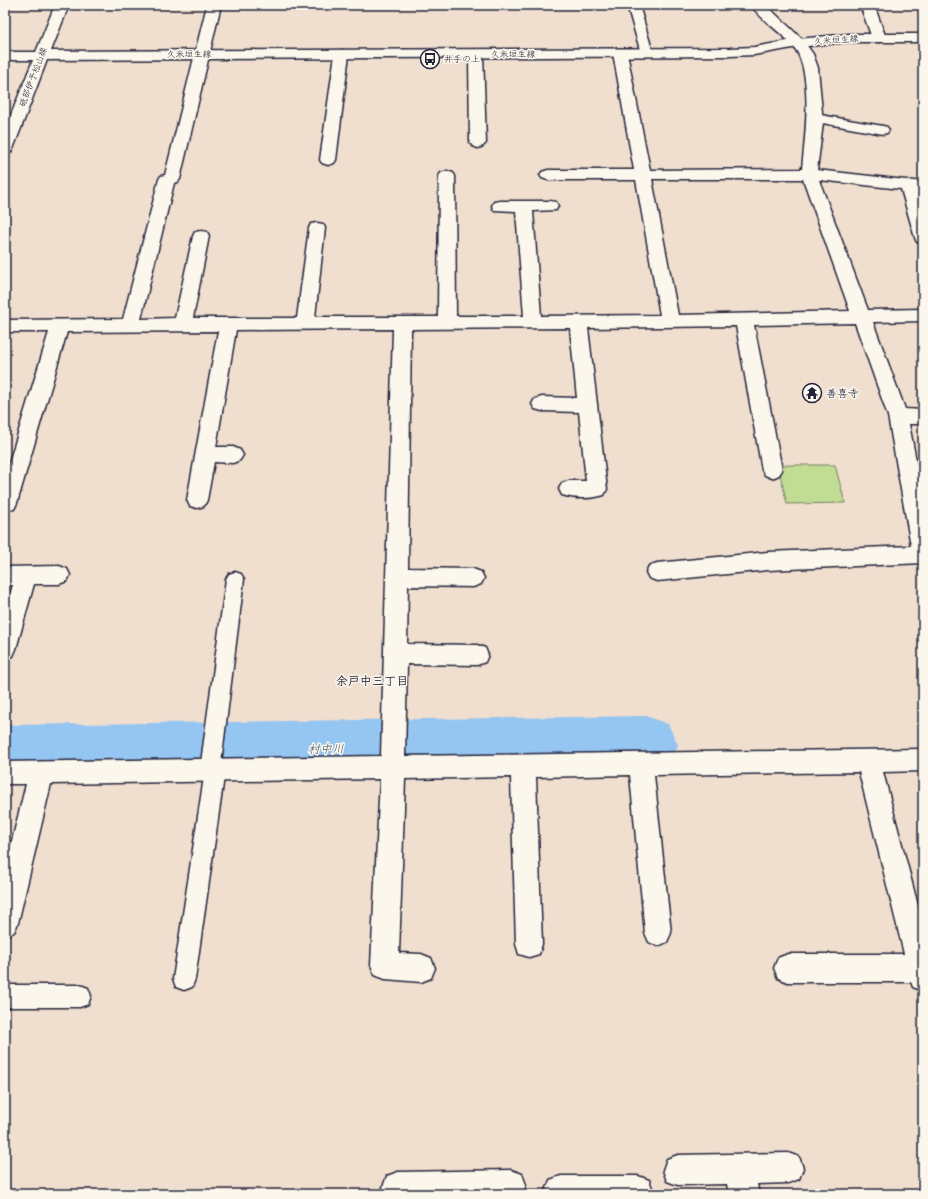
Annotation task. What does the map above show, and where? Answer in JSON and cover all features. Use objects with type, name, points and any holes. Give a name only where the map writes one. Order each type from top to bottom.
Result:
[{"type":"street","name":"砥部伊予松山線","points":[[5,149],[62,5]]},
{"type":"street","points":[[130,325],[170,179],[214,5]]},
{"type":"street","points":[[657,572],[922,547],[898,416],[809,174],[815,118],[811,68],[806,54],[798,43],[758,5]]},
{"type":"street","points":[[867,5],[879,38]]},
{"type":"street","name":"久米垣生線","points":[[5,56],[42,54],[476,54],[754,51],[798,43],[849,38],[923,38]]},
{"type":"street","points":[[620,53],[670,321]]},
{"type":"street","points":[[328,160],[342,54]]},
{"type":"street","points":[[476,54],[478,143]]},
{"type":"street","points":[[548,175],[809,174],[915,186],[923,238]]},
{"type":"street","points":[[447,176],[447,322]]},
{"type":"street","points":[[500,206],[550,206]]},
{"type":"street","points":[[524,206],[533,322]]},
{"type":"street","points":[[305,324],[317,228]]},
{"type":"street","points":[[183,325],[201,236]]},
{"type":"street","points":[[5,326],[670,321],[923,315]]},
{"type":"street","points":[[744,320],[772,470]]},
{"type":"street","points":[[570,490],[597,490],[578,321]]},
{"type":"street","points":[[402,323],[394,755],[384,965],[421,968]]},
{"type":"street","points":[[197,500],[228,324]]},
{"type":"street","points":[[7,503],[60,326]]},
{"type":"street","points":[[542,404],[587,405]]},
{"type":"street","points":[[898,416],[923,418]]},
{"type":"street","points":[[205,454],[233,455]]},
{"type":"street","points":[[5,649],[15,576],[58,576]]},
{"type":"street","points":[[398,577],[472,578]]},
{"type":"street","points":[[396,654],[477,655]]},
{"type":"street","points":[[5,773],[212,766],[394,755],[523,765],[923,760]]},
{"type":"street","points":[[788,968],[922,973],[868,761]]},
{"type":"street","points":[[641,764],[658,934]]},
{"type":"street","points":[[523,765],[529,944]]},
{"type":"street","points":[[5,923],[41,772]]},
{"type":"street","points":[[678,1170],[742,1182],[788,1168]]},
{"type":"street","points":[[398,1187],[459,1190],[511,1185]]},
{"type":"street","points":[[561,1191],[602,1193],[638,1191]]},
{"type":"lane","points":[[633,5],[647,53]]},
{"type":"lane","points":[[815,118],[883,130]]},
{"type":"lane","points":[[184,979],[235,580]]},
{"type":"lane","points":[[5,996],[80,996]]},
{"type":"green space","points":[[778,465],[835,465],[845,503],[787,504]]},
{"type":"waterway","name":"村中川","points":[[6,754],[646,745]]},
{"type":"place","name":"井手の上","points":[[430,59]]},
{"type":"place","name":"善喜寺","points":[[812,393]]},
{"type":"district","name":"余戸中三丁目","points":[[372,681]]}]
